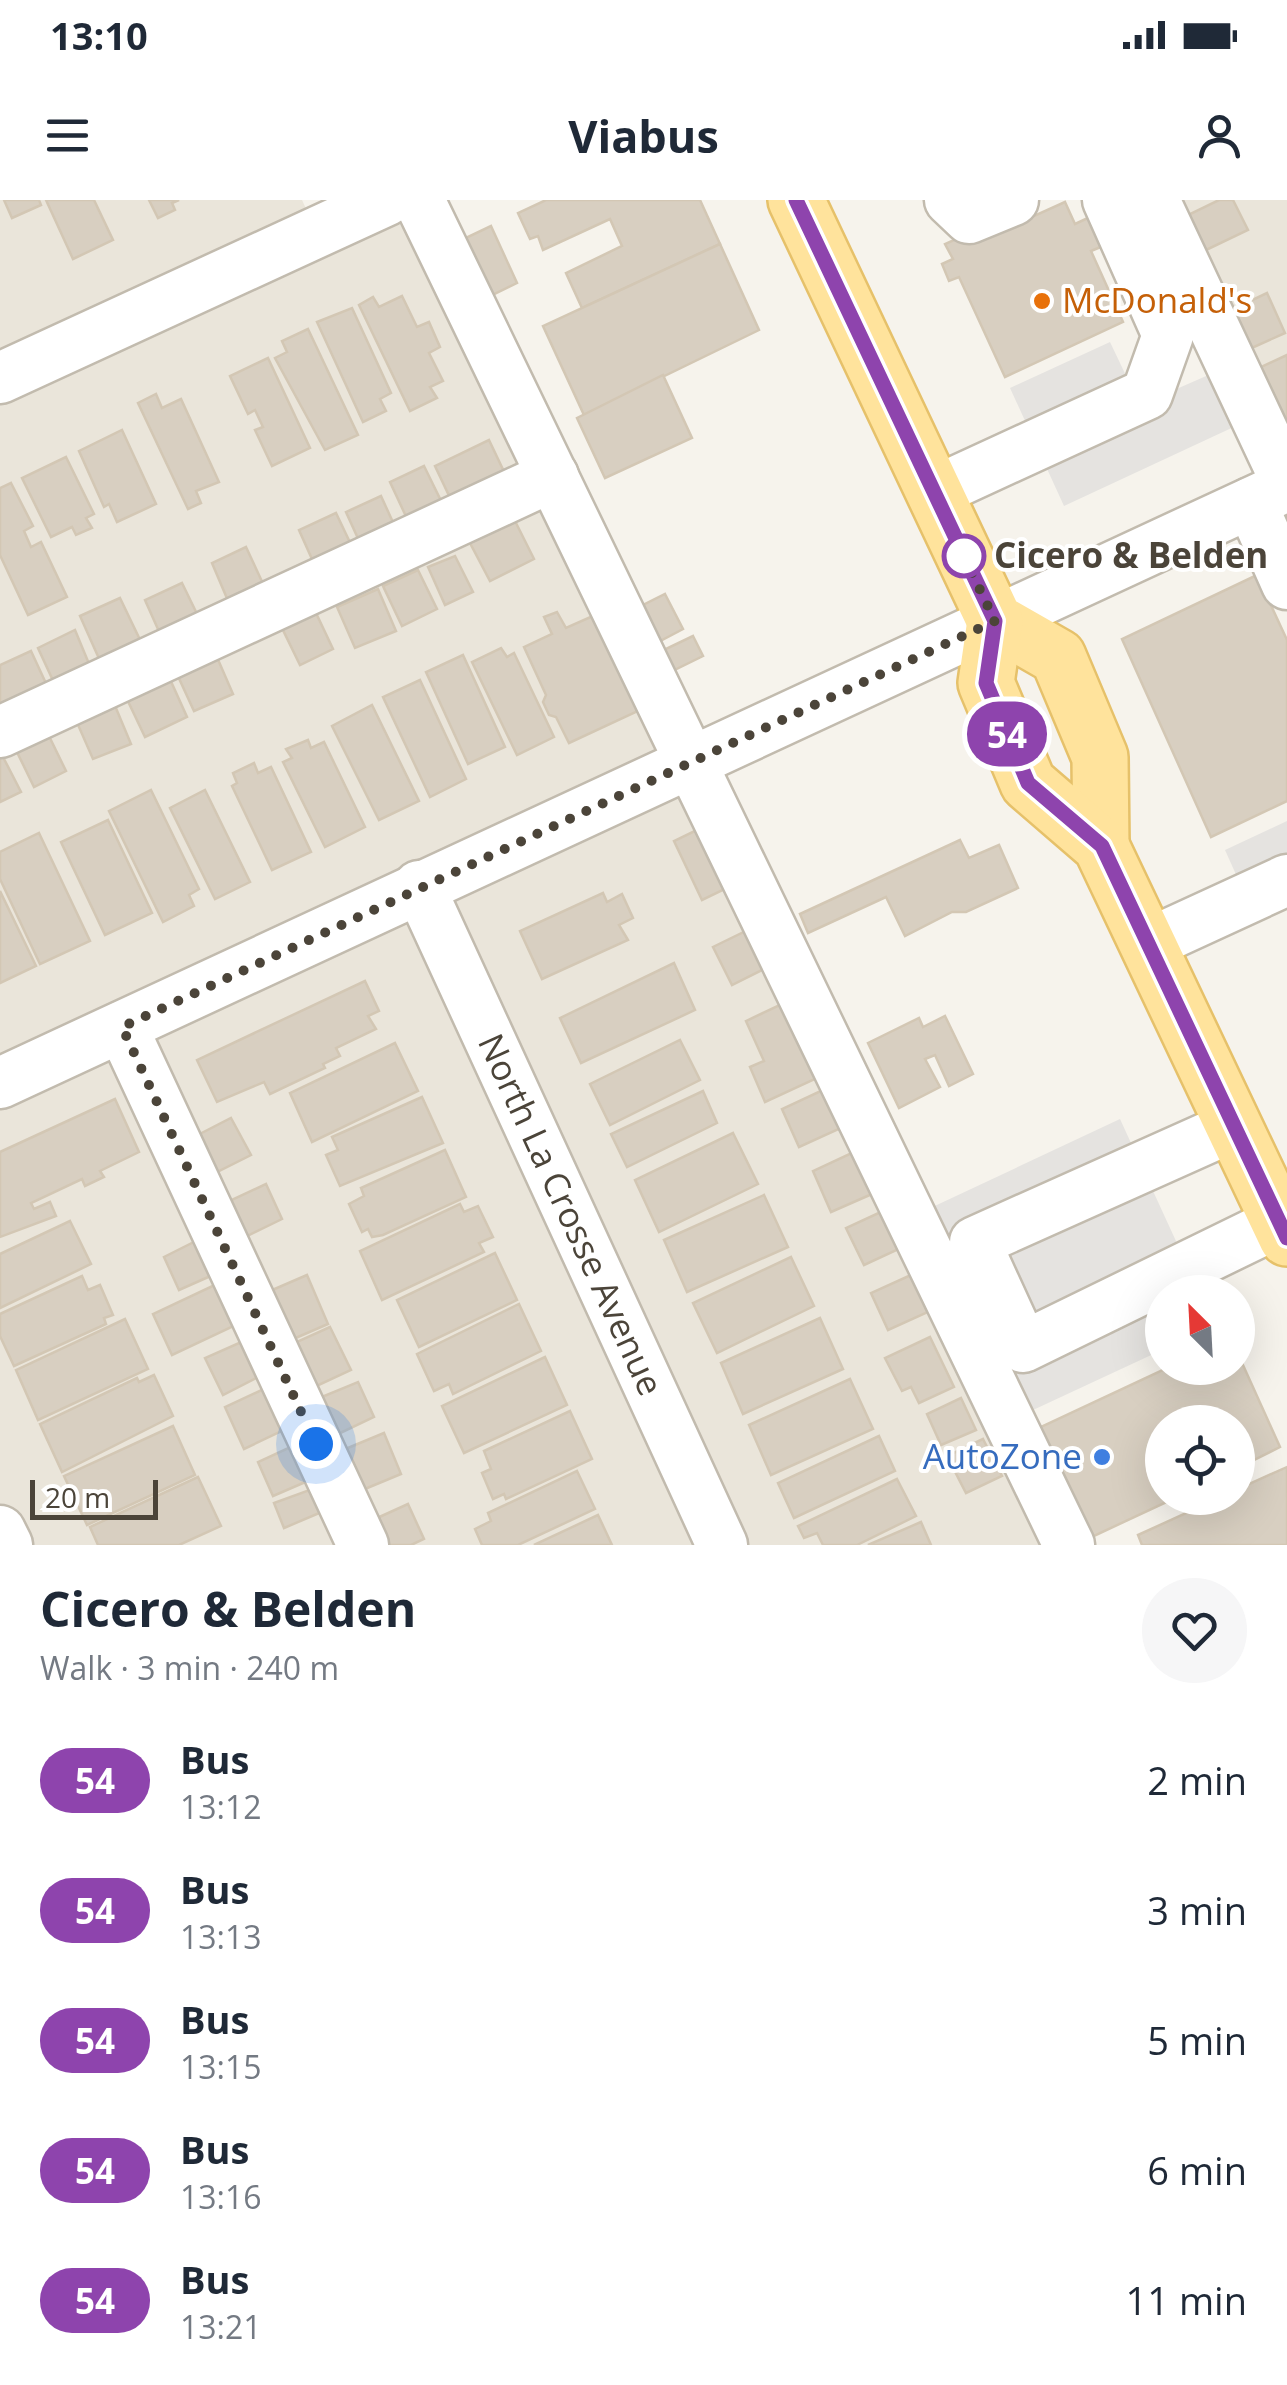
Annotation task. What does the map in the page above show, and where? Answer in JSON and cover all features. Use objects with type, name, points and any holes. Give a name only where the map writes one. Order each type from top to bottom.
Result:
[{"type":"main road","points":[[805,203],[995,621],[986,683],[1028,783],[1102,846]]},
{"type":"main road","points":[[995,621],[1058,657],[1100,757],[1102,846],[1284,1226]]},
{"type":"street","points":[[0,378],[388,200]]},
{"type":"street","points":[[419,200],[1069,1545]]},
{"type":"street","points":[[950,200],[969,218],[1013,200]]},
{"type":"street","points":[[1086,200],[1099,210],[1168,335]]},
{"type":"street","points":[[934,492],[1147,394],[1168,335],[1108,200]]},
{"type":"street","points":[[1154,200],[1275,491],[1287,584]]},
{"type":"street","points":[[0,732],[552,476]]},
{"type":"street","points":[[0,1084],[1275,491]]},
{"type":"street","points":[[1148,944],[1287,880]]},
{"type":"street","name":"North La Crosse Avenue","points":[[419,886],[722,1545]]},
{"type":"street","points":[[122,1027],[362,1545]]},
{"type":"street","points":[[1234,1126],[975,1242],[1015,1330],[1024,1347],[1284,1226]]},
{"type":"street","points":[[0,1531],[6,1545]]},
{"type":"shaded area","points":[[0,200],[302,200],[326,252],[421,210],[1039,1545],[0,1545]]},
{"type":"shaded area","points":[[1142,200],[1287,200],[1287,506]]},
{"type":"shaded area","points":[[1110,342],[1140,405],[1213,373],[1238,425],[1064,506],[1010,388]]},
{"type":"shaded area","points":[[1287,821],[1287,880],[1247,899],[1225,850]]},
{"type":"shaded area","points":[[1120,1119],[1181,1252],[1170,1275],[1145,1275],[1145,1358],[1018,1417],[924,1211]]},
{"type":"building","points":[[4,200],[39,200],[41,205],[12,218]]},
{"type":"building","points":[[46,200],[94,200],[113,240],[73,259]]},
{"type":"building","points":[[149,200],[179,200],[172,203],[175,210],[158,218]]},
{"type":"building","points":[[546,200],[700,200],[720,244],[582,308],[566,273],[622,246],[610,219],[543,250],[538,236],[530,239],[518,213]]},
{"type":"building","points":[[1219,200],[1233,200],[1248,230],[1206,250],[1188,215]]},
{"type":"building","name":"McDonald's","points":[[1065,202],[1075,224],[1090,217],[1103,246],[1091,251],[1123,322],[1005,377],[959,277],[949,281],[942,264],[953,259],[945,244],[1007,216],[1012,226]]},
{"type":"building","points":[[491,226],[517,283],[482,300],[455,243]]},
{"type":"building","points":[[720,244],[759,330],[584,415],[543,326]]},
{"type":"building","points":[[1267,293],[1285,333],[1245,351],[1227,312]]},
{"type":"building","points":[[402,296],[417,327],[429,322],[440,347],[429,353],[443,381],[430,387],[437,398],[410,411],[359,305],[373,297],[379,307]]},
{"type":"building","points":[[352,308],[391,393],[380,399],[386,411],[363,422],[317,322]]},
{"type":"building","points":[[308,329],[358,435],[325,450],[275,358],[287,352],[282,341]]},
{"type":"building","points":[[1287,355],[1287,417],[1285,418],[1261,367]]},
{"type":"building","points":[[268,358],[310,448],[272,466],[255,430],[263,427],[255,410],[248,414],[230,376]]},
{"type":"building","points":[[663,375],[692,438],[605,478],[577,418]]},
{"type":"building","points":[[156,394],[162,408],[181,399],[219,482],[196,491],[201,503],[188,509],[138,403]]},
{"type":"building","points":[[122,430],[156,504],[117,522],[109,504],[104,507],[79,451]]},
{"type":"building","points":[[489,440],[507,478],[453,504],[435,466]]},
{"type":"building","points":[[66,457],[94,514],[86,518],[92,528],[76,535],[72,527],[51,537],[22,478]]},
{"type":"building","points":[[424,466],[445,509],[410,525],[390,482]]},
{"type":"building","points":[[11,483],[33,526],[24,531],[31,547],[41,542],[67,597],[28,615],[0,555],[0,488]]},
{"type":"building","points":[[381,496],[396,529],[361,545],[346,512]]},
{"type":"building","points":[[336,513],[354,551],[316,568],[299,530]]},
{"type":"building","points":[[515,521],[534,559],[490,581],[470,543]]},
{"type":"building","points":[[246,547],[265,588],[229,603],[212,563]]},
{"type":"building","points":[[455,556],[473,592],[445,605],[428,567]]},
{"type":"building","points":[[418,570],[437,609],[402,626],[383,586]]},
{"type":"building","points":[[1257,575],[1287,640],[1287,801],[1211,837],[1122,639]]},
{"type":"building","points":[[182,583],[200,620],[161,636],[145,600]]},
{"type":"building","points":[[378,589],[396,631],[355,648],[337,607]]},
{"type":"building","points":[[665,594],[683,629],[645,649],[627,613]]},
{"type":"building","points":[[120,598],[142,644],[101,663],[80,616]]},
{"type":"building","points":[[557,612],[566,628],[593,616],[638,711],[569,743],[556,717],[549,715],[543,702],[546,695],[524,647],[552,634],[544,617]]},
{"type":"building","points":[[316,613],[333,649],[300,665],[282,628]]},
{"type":"building","points":[[75,630],[92,671],[56,687],[38,648]]},
{"type":"building","points":[[693,636],[703,656],[660,677],[649,657]]},
{"type":"building","points":[[501,648],[507,657],[514,653],[554,737],[517,755],[472,662]]},
{"type":"building","points":[[31,651],[49,690],[0,713],[0,665]]},
{"type":"building","points":[[216,655],[233,694],[194,711],[177,674]]},
{"type":"building","points":[[463,655],[505,747],[468,764],[426,672]]},
{"type":"building","points":[[169,677],[187,717],[145,737],[126,697]]},
{"type":"building","points":[[420,680],[466,779],[430,797],[383,697]]},
{"type":"building","points":[[113,701],[131,744],[93,759],[75,718]]},
{"type":"building","points":[[372,705],[419,801],[379,820],[332,726]]},
{"type":"building","points":[[48,734],[66,771],[34,787],[16,750]]},
{"type":"building","points":[[308,740],[311,748],[324,742],[365,827],[325,847],[283,762],[292,758],[286,749]]},
{"type":"building","points":[[0,756],[21,792],[0,802]]},
{"type":"building","points":[[254,763],[258,773],[271,767],[311,852],[272,870],[232,786],[237,783],[233,773]]},
{"type":"building","points":[[151,790],[199,889],[189,895],[194,906],[163,922],[109,811]]},
{"type":"building","points":[[205,790],[250,882],[215,899],[170,808]]},
{"type":"building","points":[[108,820],[152,913],[105,935],[61,842]]},
{"type":"building","points":[[701,828],[729,887],[702,900],[674,841]]},
{"type":"building","points":[[39,833],[90,941],[40,964],[0,879],[0,852]]},
{"type":"building","points":[[960,840],[969,858],[999,845],[1018,888],[966,912],[952,912],[905,936],[886,897],[808,933],[800,914]]},
{"type":"building","points":[[0,891],[36,966],[0,983]]},
{"type":"building","points":[[603,893],[607,902],[622,894],[633,918],[619,925],[628,940],[542,979],[520,931]]},
{"type":"building","points":[[748,930],[766,968],[732,985],[713,947]]},
{"type":"building","points":[[674,963],[695,1010],[581,1063],[560,1018]]},
{"type":"building","points":[[365,981],[379,1011],[368,1016],[376,1029],[336,1048],[340,1056],[323,1064],[325,1068],[270,1094],[264,1082],[217,1102],[197,1060]]},
{"type":"building","points":[[782,1004],[815,1079],[765,1102],[750,1067],[764,1061],[746,1021]]},
{"type":"building","points":[[945,1016],[973,1074],[949,1086],[935,1055],[925,1059],[940,1087],[899,1108],[868,1043],[919,1018],[923,1027]]},
{"type":"building","points":[[680,1040],[700,1080],[610,1125],[590,1084]]},
{"type":"building","points":[[395,1043],[418,1091],[312,1142],[290,1093]]},
{"type":"building","points":[[823,1090],[841,1128],[799,1147],[782,1109]]},
{"type":"building","points":[[703,1091],[717,1123],[627,1167],[611,1134]]},
{"type":"building","points":[[422,1097],[443,1143],[340,1186],[326,1155],[338,1150],[332,1137]]},
{"type":"building","points":[[115,1099],[139,1152],[100,1171],[104,1177],[85,1186],[82,1179],[31,1203],[34,1209],[50,1202],[56,1216],[0,1237],[0,1152]]},
{"type":"building","points":[[231,1118],[251,1155],[213,1174],[194,1137]]},
{"type":"building","points":[[733,1133],[758,1184],[659,1232],[635,1180]]},
{"type":"building","points":[[445,1150],[466,1197],[383,1235],[372,1237],[368,1229],[362,1232],[349,1204],[364,1196],[361,1188]]},
{"type":"building","points":[[854,1152],[872,1194],[831,1212],[813,1171]]},
{"type":"building","points":[[266,1184],[282,1219],[243,1238],[225,1203]]},
{"type":"building","points":[[764,1195],[788,1247],[687,1292],[664,1240]]},
{"type":"building","points":[[460,1204],[464,1212],[478,1206],[493,1237],[479,1243],[484,1252],[382,1300],[360,1251]]},
{"type":"building","points":[[883,1211],[901,1248],[864,1265],[846,1228]]},
{"type":"building","points":[[70,1221],[91,1264],[0,1308],[0,1254]]},
{"type":"building","points":[[200,1239],[215,1274],[179,1290],[164,1257]]},
{"type":"building","points":[[495,1253],[517,1300],[419,1347],[397,1300]]},
{"type":"building","points":[[791,1257],[814,1306],[717,1353],[693,1303]]},
{"type":"building","points":[[307,1275],[328,1324],[291,1340],[270,1291]]},
{"type":"building","points":[[911,1275],[928,1312],[888,1330],[871,1293]]},
{"type":"building","points":[[82,1276],[88,1290],[100,1285],[113,1315],[104,1318],[106,1324],[14,1366],[0,1336],[0,1314]]},
{"type":"building","points":[[219,1283],[238,1324],[172,1355],[153,1314]]},
{"type":"building","points":[[519,1304],[541,1351],[453,1394],[449,1384],[434,1391],[417,1354]]},
{"type":"building","points":[[820,1318],[843,1369],[743,1414],[721,1363]]},
{"type":"building","points":[[125,1319],[148,1369],[38,1420],[16,1370]]},
{"type":"building","points":[[330,1327],[351,1370],[310,1389],[290,1345]]},
{"type":"building","points":[[930,1337],[954,1387],[919,1403],[911,1387],[902,1391],[885,1358]]},
{"type":"building","points":[[246,1340],[262,1375],[223,1395],[205,1358]]},
{"type":"building","points":[[545,1357],[567,1405],[464,1453],[442,1406]]},
{"type":"building","points":[[154,1375],[173,1416],[62,1472],[40,1424],[137,1378],[139,1382]]},
{"type":"building","name":"AutoZone","points":[[1145,1378],[1145,1385],[1252,1385],[1280,1447],[1255,1460],[1255,1405],[1145,1405],[1145,1512],[1081,1542],[1030,1432]]},
{"type":"building","points":[[850,1379],[873,1429],[771,1475],[749,1425]]},
{"type":"building","points":[[358,1382],[374,1417],[334,1436],[317,1399]]},
{"type":"building","points":[[266,1388],[286,1429],[244,1449],[225,1407]]},
{"type":"building","points":[[961,1398],[976,1430],[941,1445],[927,1414]]},
{"type":"building","points":[[570,1411],[592,1459],[506,1499],[504,1494],[493,1499],[482,1473],[491,1469],[484,1451]]},
{"type":"building","points":[[173,1426],[195,1475],[87,1525],[64,1476]]},
{"type":"building","points":[[384,1433],[401,1474],[360,1491],[343,1450]]},
{"type":"building","points":[[879,1436],[895,1471],[794,1518],[778,1483]]},
{"type":"building","points":[[983,1439],[1002,1476],[966,1493],[947,1456]]},
{"type":"building","points":[[295,1445],[310,1480],[273,1496],[258,1462]]},
{"type":"building","points":[[1287,1467],[1287,1545],[1142,1545],[1138,1535],[1182,1515],[1255,1515],[1255,1481]]},
{"type":"building","points":[[577,1471],[595,1509],[518,1545],[482,1545],[475,1529],[491,1521],[488,1513]]},
{"type":"building","points":[[198,1477],[221,1526],[179,1545],[98,1545],[90,1527]]},
{"type":"building","points":[[897,1479],[916,1516],[857,1545],[823,1545],[817,1533],[804,1538],[798,1526]]},
{"type":"building","points":[[315,1488],[324,1511],[284,1528],[274,1503]]},
{"type":"building","points":[[408,1504],[424,1539],[411,1545],[386,1545],[375,1519]]},
{"type":"building","points":[[598,1515],[612,1545],[534,1545]]},
{"type":"building","points":[[921,1522],[931,1545],[868,1545]]},
{"type":"bus line","name":"54","points":[[796,200],[995,621],[986,683],[1028,783],[1102,846],[1287,1238]]},
{"type":"place","name":"McDonald's","points":[[1042,301]]},
{"type":"place","name":"Cicero & Belden","points":[[964,556]]},
{"type":"place","name":"AutoZone","points":[[1102,1457]]},
{"type":"route","points":[[316,1444],[122,1027],[995,621],[959,546],[964,556]]}]
